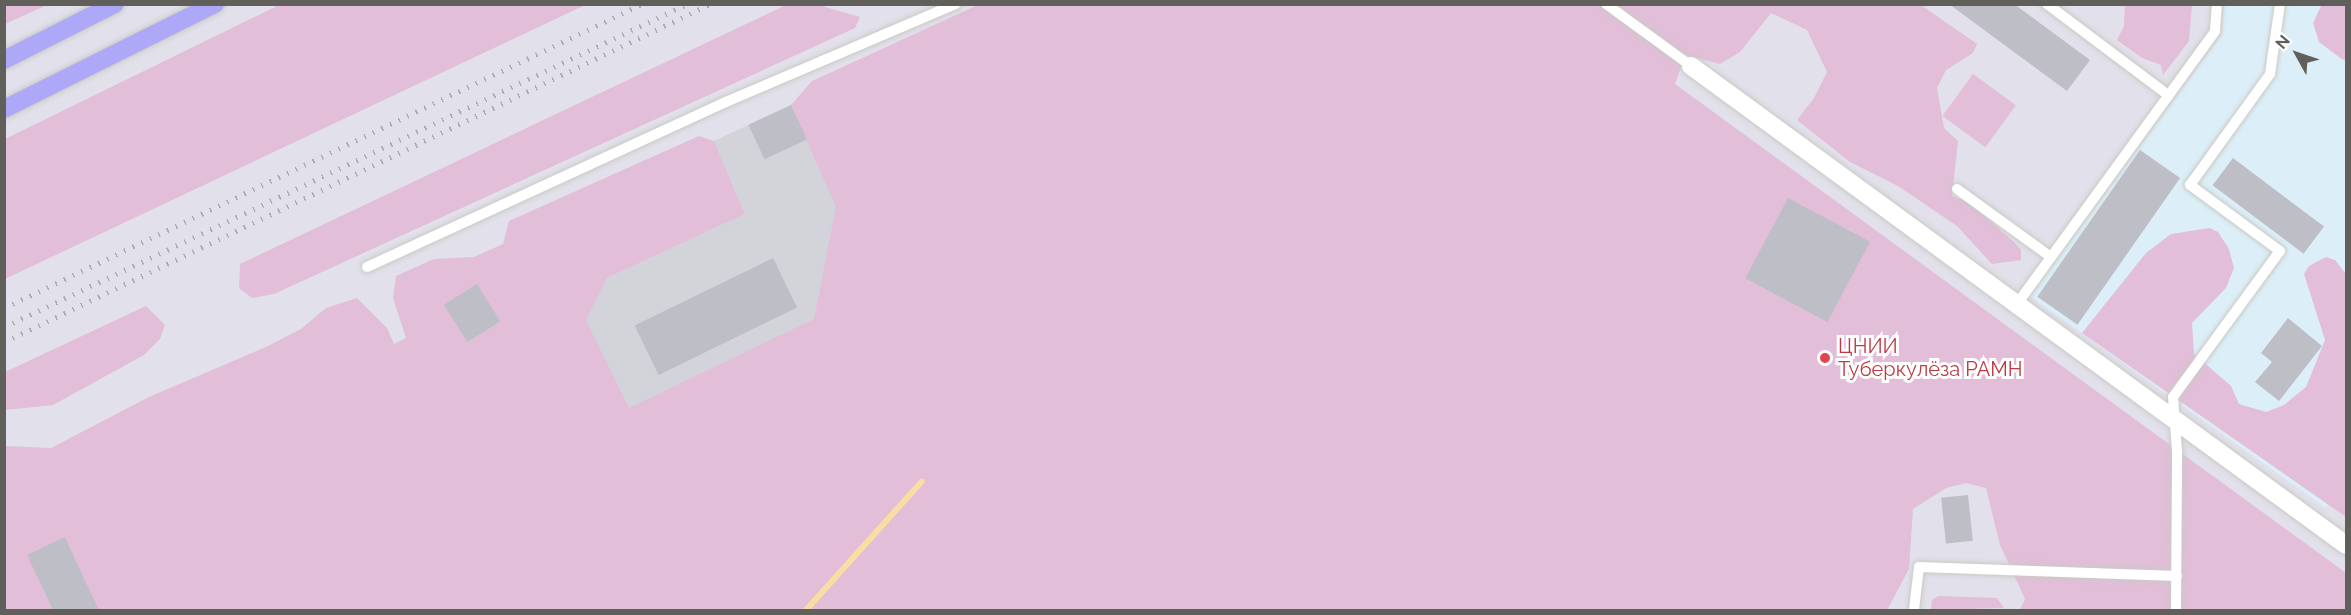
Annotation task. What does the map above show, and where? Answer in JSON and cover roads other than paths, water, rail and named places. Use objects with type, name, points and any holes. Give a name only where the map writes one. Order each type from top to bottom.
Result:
[{"type":"main road","points":[[4,60],[115,4]]},
{"type":"main road","points":[[4,109],[215,4]]},
{"type":"street","points":[[1691,66],[2346,545]]},
{"type":"lane","points":[[367,267],[726,102],[956,4]]},
{"type":"lane","points":[[1606,4],[1691,66]]},
{"type":"lane","points":[[2047,4],[2168,95]]},
{"type":"lane","points":[[2017,304],[2215,31],[2217,4]]},
{"type":"lane","points":[[2176,610],[2178,451],[2173,397],[2280,250],[2190,185],[2270,74],[2280,4]]},
{"type":"lane","points":[[1957,189],[2051,257]]},
{"type":"lane","points":[[1914,610],[1919,567],[2177,576]]},
{"type":"waterway","points":[[806,610],[922,481]]},
{"type":"railway","points":[[4,308],[642,4]]},
{"type":"railway","points":[[4,327],[687,4]]},
{"type":"railway","points":[[4,342],[710,4]]},
{"type":"place","name":"ЦНИИ Туберкулёза РАМН","points":[[1825,358]]}]
